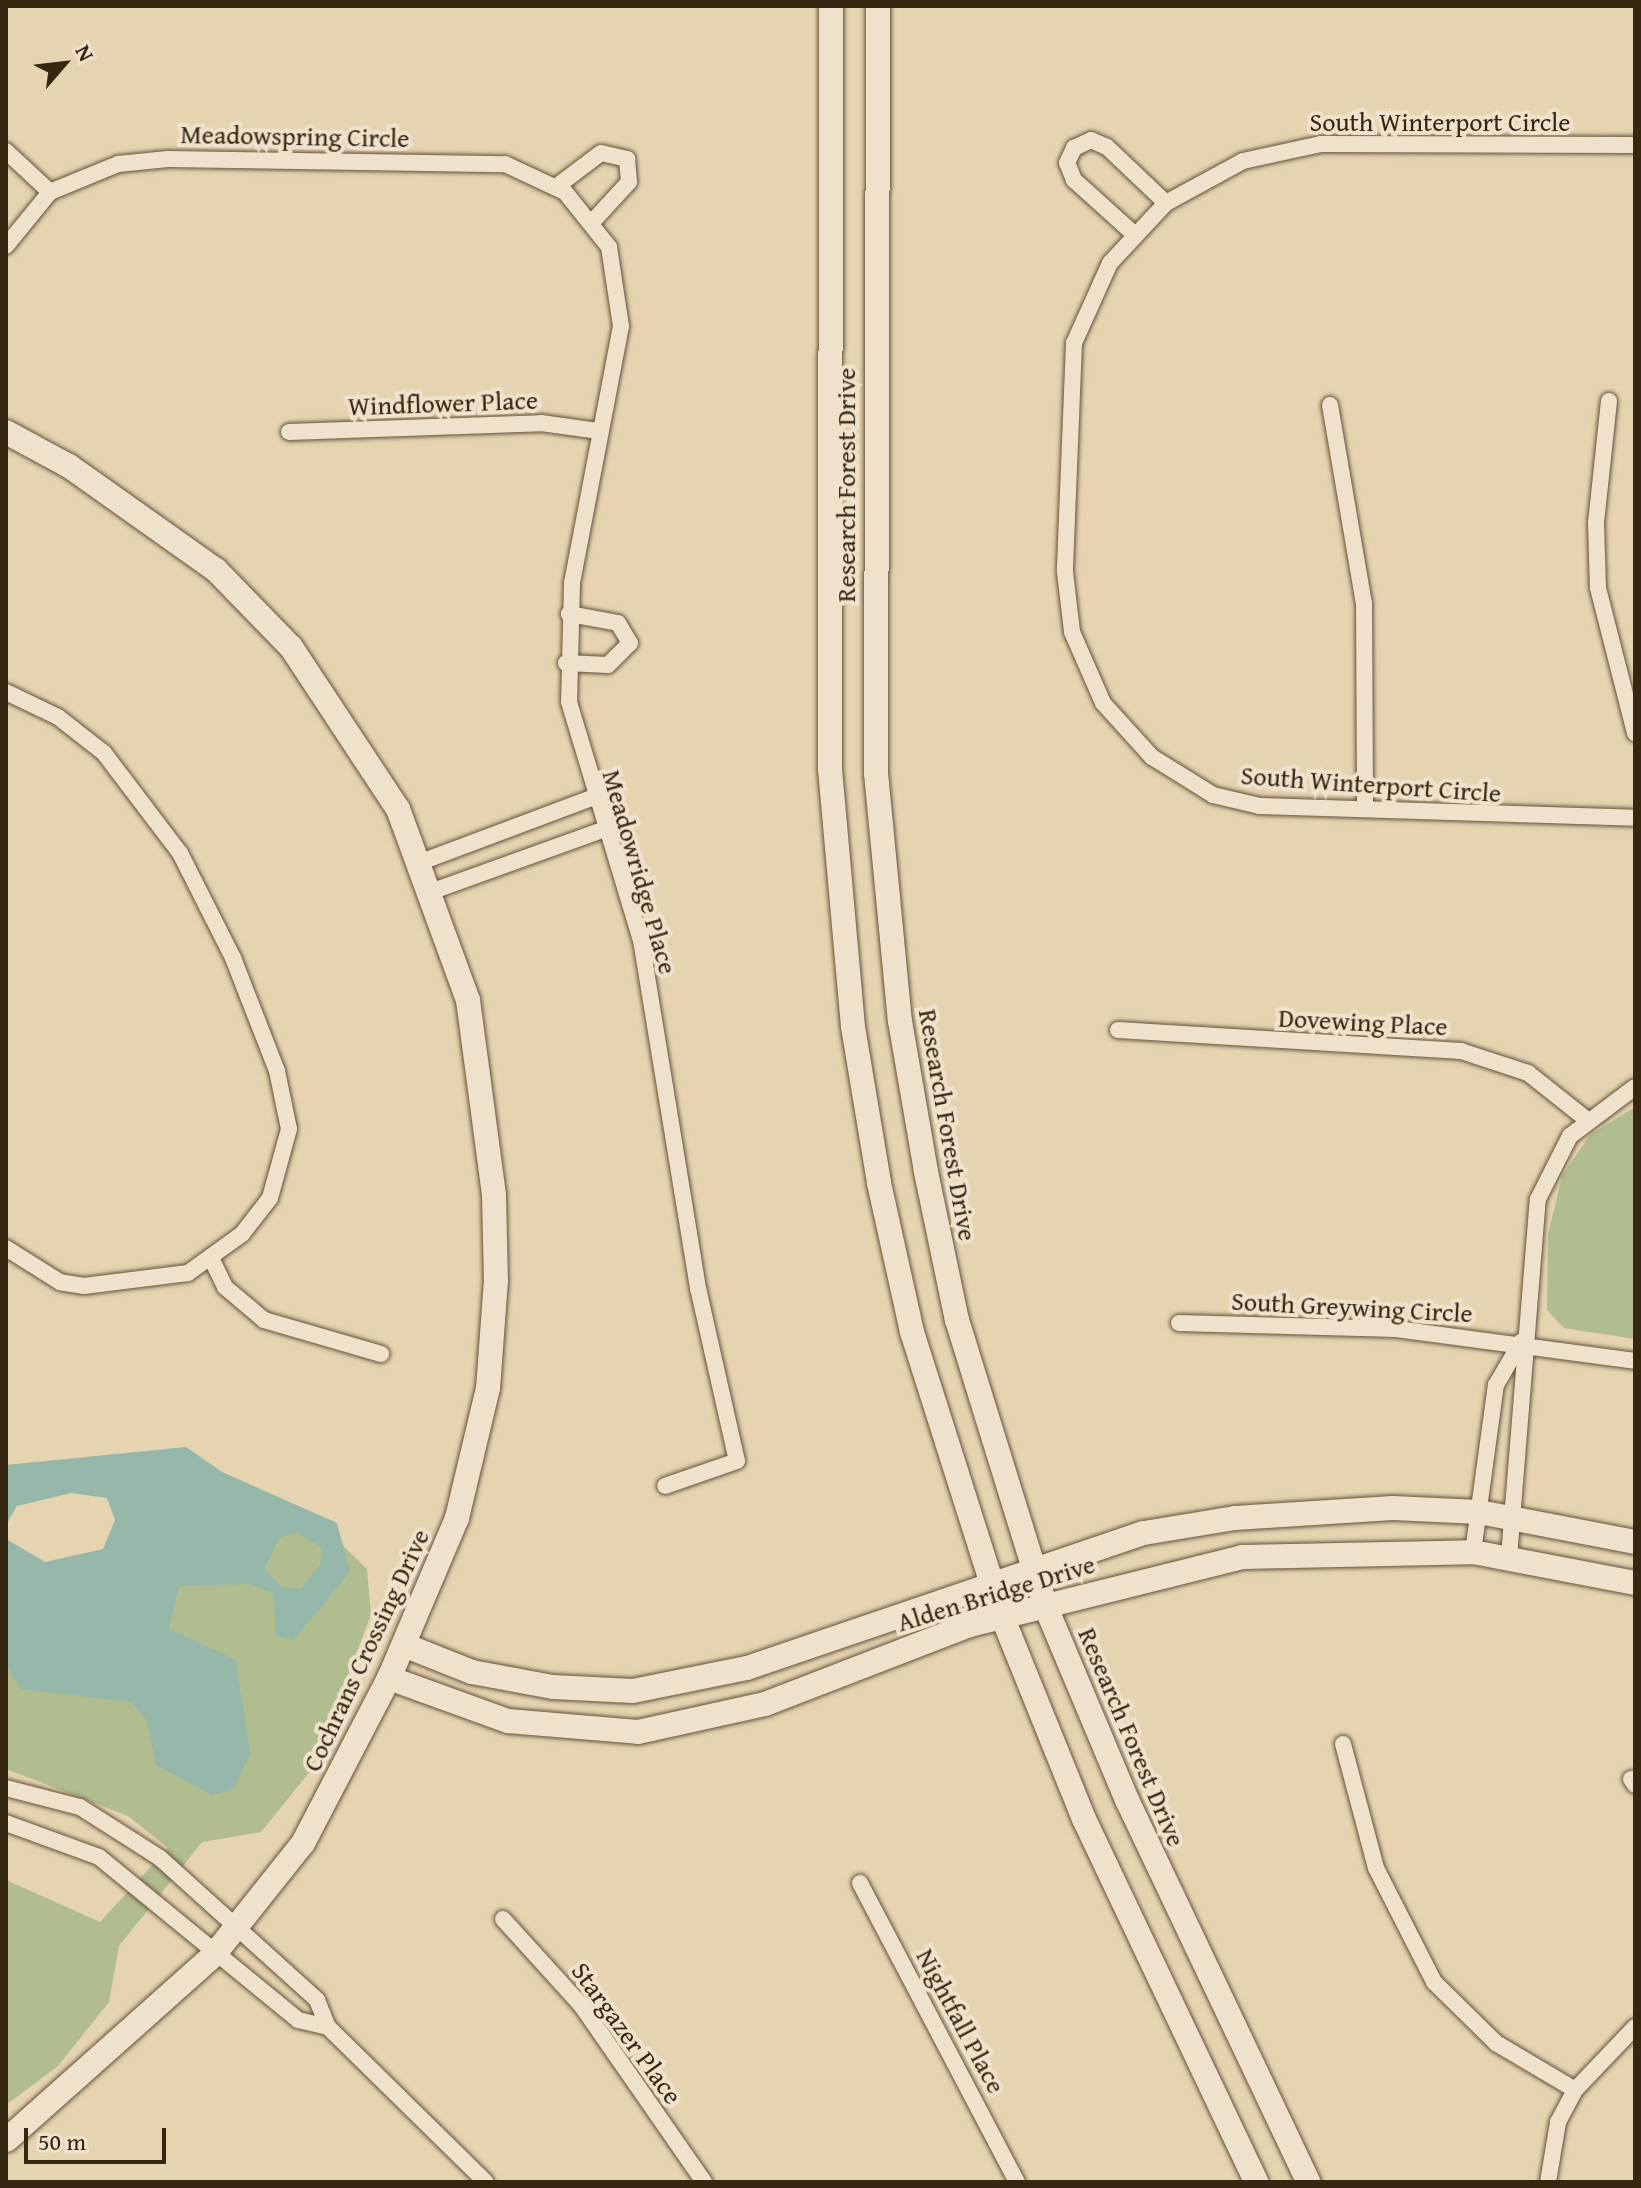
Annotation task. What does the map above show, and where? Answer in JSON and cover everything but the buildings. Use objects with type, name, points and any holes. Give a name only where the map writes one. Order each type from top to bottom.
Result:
[{"type":"street","name":"Research Forest Drive","points":[[831,6],[829,703],[838,890],[882,1198],[912,1332],[1002,1616],[1084,1819],[1256,2182]]},
{"type":"street","name":"Research Forest Drive","points":[[878,6],[873,613],[886,895],[900,1021],[957,1320],[1045,1605],[1127,1800],[1308,2182]]},
{"type":"street","points":[[1134,234],[1074,180],[1067,163],[1074,148],[1091,140],[1107,147],[1166,203]]},
{"type":"street","name":"South Winterport Circle","points":[[1635,145],[1321,144],[1243,161],[1166,203],[1134,234],[1095,289],[1070,367],[1065,572],[1079,657],[1116,723],[1192,785],[1260,806],[1635,818]]},
{"type":"street","points":[[6,151],[50,192]]},
{"type":"street","points":[[556,187],[601,153],[627,159],[629,182],[594,223]]},
{"type":"street","name":"Meadowspring Circle","points":[[6,246],[12,220],[50,192],[118,164],[168,159],[481,162],[556,187],[594,223]]},
{"type":"street","name":"Meadowridge Place","points":[[594,223],[622,302],[569,614],[566,663],[594,797],[641,940],[698,1288],[737,1461],[665,1486]]},
{"type":"street","points":[[1609,401],[1596,522],[1598,588],[1635,733]]},
{"type":"street","points":[[1330,405],[1364,603],[1365,809]]},
{"type":"street","name":"Windflower Place","points":[[289,432],[541,423],[599,431]]},
{"type":"street","name":"Cochrans Crossing Drive","points":[[6,432],[144,516],[246,599],[341,717],[421,862],[468,1000],[486,1112],[494,1338],[457,1518],[389,1678],[303,1843],[237,1930],[214,1955],[6,2140]]},
{"type":"street","points":[[566,663],[608,665],[630,643],[618,623],[569,614]]},
{"type":"street","points":[[6,692],[81,734],[141,794],[217,922],[277,1071],[289,1129],[280,1172],[256,1217],[212,1260],[188,1273],[84,1286],[60,1282],[6,1248]]},
{"type":"street","points":[[421,862],[594,797]]},
{"type":"street","points":[[433,891],[605,829]]},
{"type":"street","name":"Dovewing Place","points":[[1118,1030],[1461,1051],[1528,1073],[1586,1119]]},
{"type":"street","points":[[1509,1557],[1528,1389],[1521,1342],[1538,1199],[1557,1155],[1586,1119],[1635,1087]]},
{"type":"street","points":[[212,1260],[225,1287],[264,1320],[381,1354]]},
{"type":"street","name":"South Greywing Circle","points":[[1179,1323],[1396,1329],[1521,1342],[1635,1361]]},
{"type":"street","points":[[1473,1552],[1496,1385],[1521,1342]]},
{"type":"street","name":"Alden Bridge Drive","points":[[404,1645],[472,1672],[553,1687],[658,1688],[747,1668],[991,1581],[1144,1533],[1235,1518],[1393,1508],[1479,1512],[1635,1542]]},
{"type":"street","name":"Alden Bridge Drive","points":[[389,1678],[508,1721],[638,1732],[765,1704],[1002,1616],[1242,1557],[1473,1552],[1635,1583]]},
{"type":"street","points":[[1343,1744],[1376,1868],[1434,1982],[1496,2043],[1575,2090]]},
{"type":"street","points":[[6,1788],[80,1807],[122,1832],[317,2000],[328,2027],[486,2182]]},
{"type":"street","points":[[6,1823],[99,1857],[214,1955],[298,2020],[328,2027]]},
{"type":"street","name":"Nightfall Place","points":[[860,1883],[1017,2182]]},
{"type":"street","name":"Stargazer Place","points":[[503,1919],[581,2005],[704,2182]]},
{"type":"street","points":[[1548,2182],[1558,2122],[1575,2090],[1635,2027]]},
{"type":"green space","points":[[1635,1107],[1635,1339],[1564,1328],[1547,1310],[1548,1235],[1562,1176],[1590,1135]]},
{"type":"green space","points":[[290,1521],[331,1534],[367,1569],[371,1615],[311,1770],[261,1832],[202,1842],[119,1946],[109,2002],[58,2066],[6,2105],[6,1880],[100,1922],[168,1848],[128,1816],[6,1769],[6,1576]]},
{"type":"shaded area","points":[[186,1447],[222,1472],[337,1523],[350,1572],[294,1640],[276,1636],[273,1593],[249,1584],[179,1586],[169,1629],[236,1660],[250,1754],[234,1789],[212,1795],[156,1765],[147,1721],[131,1702],[21,1689],[6,1665],[6,1539],[45,1562],[103,1549],[115,1520],[107,1498],[71,1493],[17,1506],[6,1525],[6,1465]],"holes":[[[296,1532],[322,1548],[320,1565],[301,1589],[282,1587],[264,1570],[279,1538]]]}]
